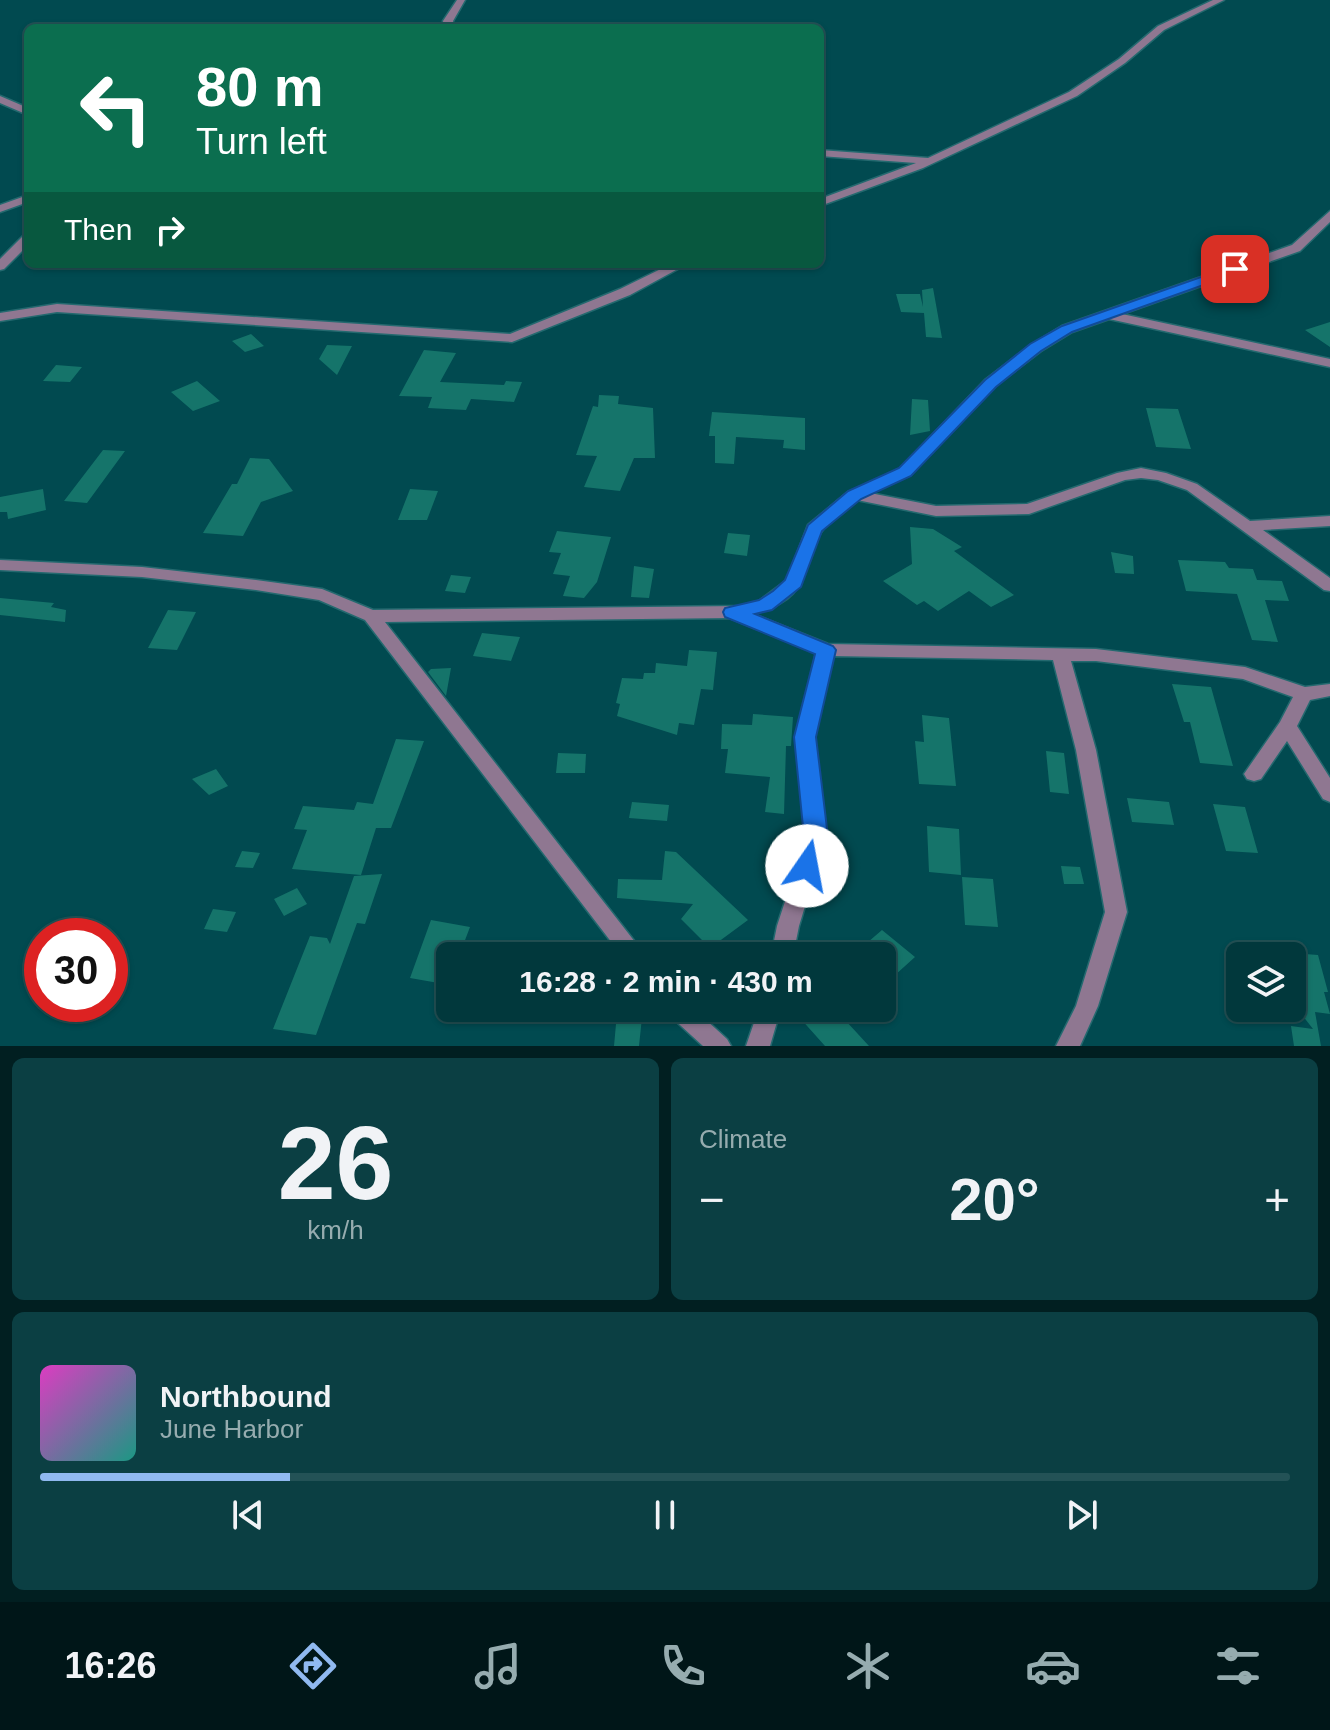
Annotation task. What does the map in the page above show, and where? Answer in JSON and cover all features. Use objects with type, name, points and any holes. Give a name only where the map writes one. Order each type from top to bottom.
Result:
[{"type":"street","points":[[448,24],[461,0]]},
{"type":"street","points":[[824,201],[928,161],[1073,94],[1122,61],[1161,28],[1220,0]]},
{"type":"street","points":[[0,99],[24,110]]},
{"type":"street","points":[[824,153],[928,161]]},
{"type":"street","points":[[0,209],[24,200]]},
{"type":"street","points":[[0,565],[142,572],[256,585],[322,595],[371,616],[732,612],[765,605],[794,583],[814,529],[854,495],[905,472],[990,383],[1036,348],[1067,329],[1296,248],[1305,242],[1314,227],[1330,215]]},
{"type":"street","points":[[0,266],[24,242]]},
{"type":"street","points":[[0,317],[57,308],[516,338],[673,268]]},
{"type":"street","points":[[1108,314],[1330,363]]},
{"type":"street","points":[[854,495],[936,511],[1029,509],[1122,476],[1141,473],[1192,487],[1330,586]]},
{"type":"street","points":[[1247,526],[1330,521]]},
{"type":"street","points":[[732,612],[826,650],[1096,655],[1245,673],[1304,694],[1330,690]]},
{"type":"street","points":[[371,616],[624,942]]},
{"type":"street","points":[[785,942],[816,837],[805,737],[826,650]]},
{"type":"street","points":[[1061,655],[1086,750],[1116,912],[1087,1006],[1068,1046]]},
{"type":"street","points":[[1254,774],[1287,726],[1304,694]]},
{"type":"street","points":[[1287,726],[1330,794]]},
{"type":"street","points":[[692,1022],[719,1046]]},
{"type":"street","points":[[758,1046],[766,1022]]},
{"type":"building","points":[[933,288],[942,338],[926,337],[924,313],[901,312],[896,294],[920,294],[923,307],[922,290]]},
{"type":"building","points":[[1330,322],[1330,347],[1305,330]]},
{"type":"building","points":[[251,334],[264,346],[245,352],[232,341]]},
{"type":"building","points":[[327,345],[352,346],[337,375],[319,359]]},
{"type":"building","points":[[424,350],[456,353],[440,382],[504,385],[506,381],[522,382],[514,402],[471,399],[466,410],[428,408],[432,397],[399,396]]},
{"type":"building","points":[[56,365],[82,367],[70,382],[43,381]]},
{"type":"building","points":[[197,381],[220,401],[193,411],[171,392]]},
{"type":"building","points":[[599,395],[619,396],[618,404],[653,408],[655,458],[634,458],[620,491],[584,487],[597,456],[576,455],[593,406],[598,407]]},
{"type":"building","points":[[912,399],[928,400],[930,431],[910,435]]},
{"type":"building","points":[[1146,408],[1178,409],[1191,449],[1156,447]]},
{"type":"building","points":[[712,412],[805,418],[805,450],[783,448],[784,440],[736,437],[734,464],[715,463],[715,436],[709,436]]},
{"type":"building","points":[[103,450],[125,451],[87,503],[64,501]]},
{"type":"building","points":[[250,458],[269,459],[293,491],[261,502],[243,536],[203,533],[232,484],[237,484]]},
{"type":"building","points":[[43,489],[46,510],[8,519],[7,512],[0,512],[0,497]]},
{"type":"building","points":[[410,489],[438,491],[427,520],[398,520]]},
{"type":"building","points":[[910,527],[933,529],[962,547],[954,551],[1014,595],[991,607],[969,591],[938,611],[924,601],[917,605],[883,581],[912,564]]},
{"type":"building","points":[[557,531],[611,537],[597,582],[584,598],[563,596],[570,576],[553,574],[561,553],[549,552]]},
{"type":"building","points":[[728,533],[750,535],[747,556],[724,553]]},
{"type":"building","points":[[1111,552],[1133,556],[1134,574],[1115,573]]},
{"type":"building","points":[[1178,560],[1225,562],[1229,568],[1253,569],[1257,580],[1282,581],[1289,601],[1265,600],[1278,642],[1252,640],[1237,594],[1186,591]]},
{"type":"building","points":[[634,566],[654,569],[649,598],[631,597]]},
{"type":"building","points":[[451,575],[471,577],[465,593],[445,591]]},
{"type":"building","points":[[0,598],[54,603],[51,607],[66,610],[65,622],[0,615]]},
{"type":"building","points":[[168,610],[196,612],[177,650],[148,648]]},
{"type":"building","points":[[482,633],[520,637],[511,661],[473,656]]},
{"type":"building","points":[[689,650],[717,652],[713,690],[701,689],[694,725],[679,723],[677,735],[617,716],[620,704],[616,703],[622,678],[643,679],[644,673],[655,673],[656,663],[687,666]]},
{"type":"building","points":[[451,668],[446,696],[428,672],[431,669]]},
{"type":"building","points":[[1172,684],[1211,687],[1233,766],[1200,763],[1190,722],[1184,722]]},
{"type":"building","points":[[753,714],[793,717],[791,746],[786,746],[784,814],[765,812],[770,777],[725,773],[728,749],[721,749],[722,724],[752,725]]},
{"type":"building","points":[[922,715],[949,718],[956,786],[919,784],[915,741],[924,742]]},
{"type":"building","points":[[396,739],[424,741],[391,828],[376,828],[361,875],[292,869],[307,830],[294,829],[303,806],[354,810],[357,802],[373,804]]},
{"type":"building","points":[[1046,751],[1064,753],[1069,794],[1050,792]]},
{"type":"building","points":[[558,753],[586,754],[585,773],[556,773]]},
{"type":"building","points":[[216,769],[228,786],[209,795],[192,779]]},
{"type":"building","points":[[1127,798],[1169,802],[1174,825],[1132,822]]},
{"type":"building","points":[[632,802],[669,805],[667,821],[629,818]]},
{"type":"building","points":[[1213,804],[1245,807],[1258,853],[1226,851]]},
{"type":"building","points":[[927,826],[959,829],[961,875],[929,872]]},
{"type":"building","points":[[242,851],[260,853],[253,868],[235,867]]},
{"type":"building","points":[[665,851],[676,852],[748,920],[718,942],[704,942],[681,919],[693,904],[617,898],[618,879],[662,880]]},
{"type":"building","points":[[1061,866],[1080,867],[1084,884],[1064,884]]},
{"type":"building","points":[[382,874],[365,924],[357,923],[316,1035],[273,1029],[310,936],[327,938],[330,944],[354,876]]},
{"type":"building","points":[[962,877],[993,879],[998,927],[965,925]]},
{"type":"building","points":[[297,888],[307,904],[284,916],[274,899]]},
{"type":"building","points":[[213,909],[236,912],[227,932],[204,929]]},
{"type":"building","points":[[431,920],[470,927],[464,942],[436,942],[436,983],[410,978]]},
{"type":"building","points":[[882,930],[915,957],[896,974],[896,942],[868,942]]},
{"type":"building","points":[[1306,954],[1318,955],[1328,992],[1324,992],[1330,1014],[1315,1012],[1321,1046],[1294,1046],[1291,1026],[1313,1029],[1306,1020]]},
{"type":"building","points":[[583,1022],[642,1022],[639,1046],[614,1046],[616,1024]]},
{"type":"building","points":[[804,1022],[847,1022],[869,1046],[825,1046]]},
{"type":"route","points":[[807,866],[816,837],[805,737],[826,650],[732,612],[765,605],[780,596],[794,583],[814,529],[854,495],[905,472],[990,383],[1036,348],[1067,329],[1235,269]]}]
